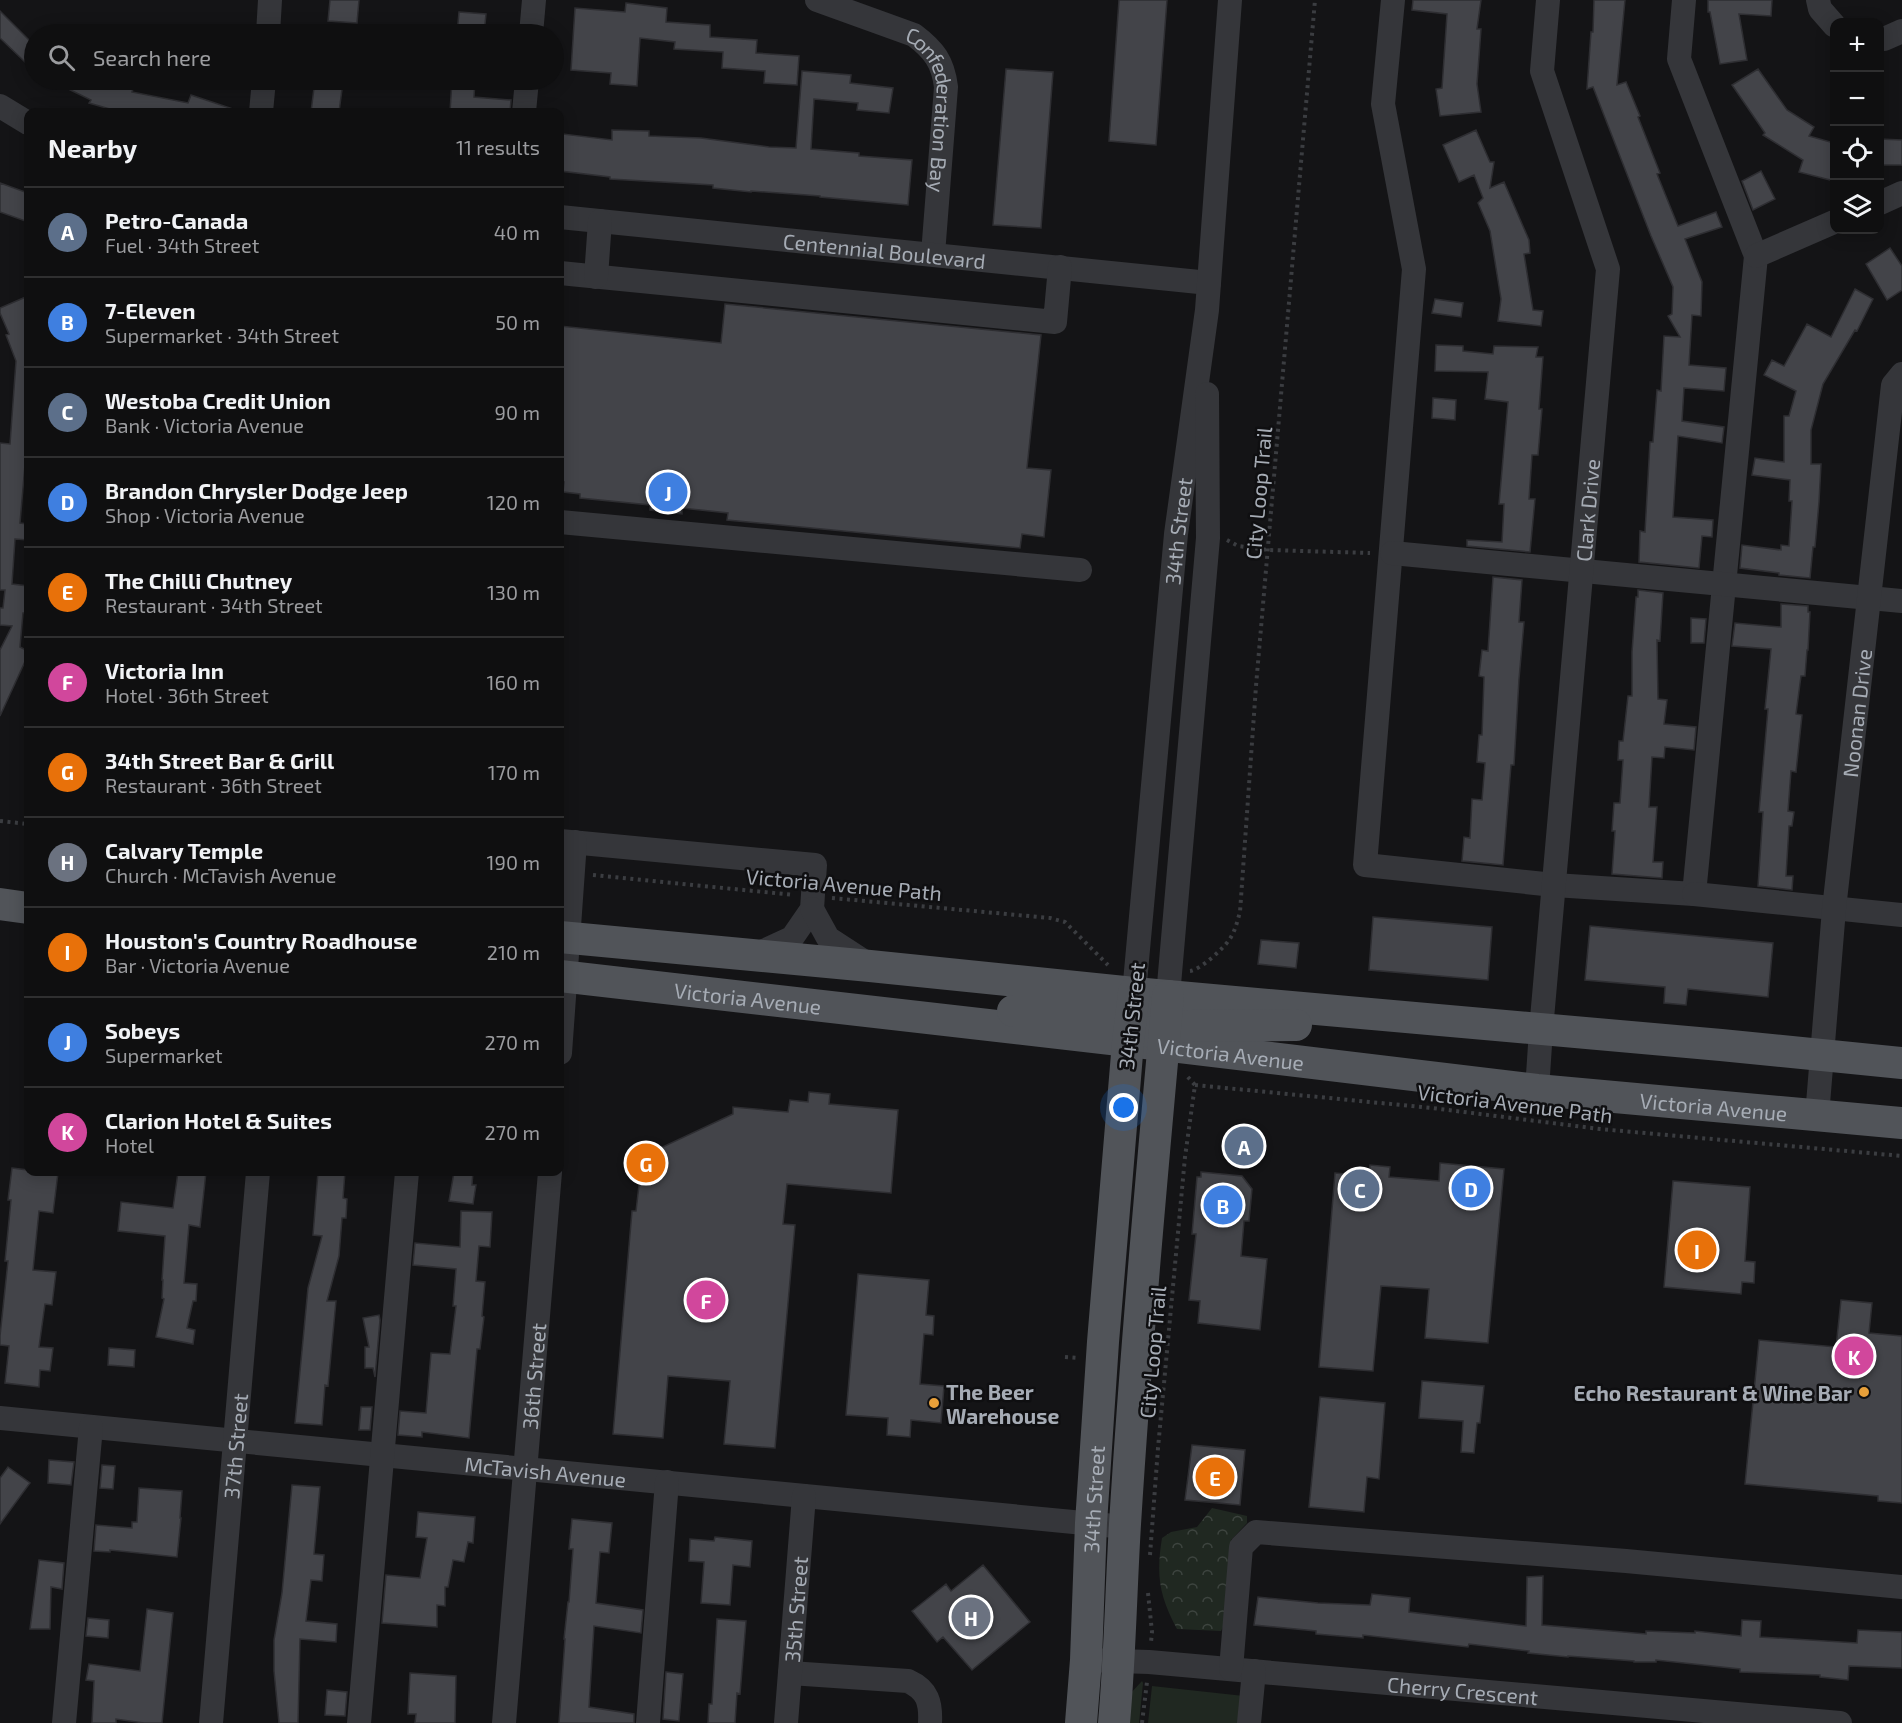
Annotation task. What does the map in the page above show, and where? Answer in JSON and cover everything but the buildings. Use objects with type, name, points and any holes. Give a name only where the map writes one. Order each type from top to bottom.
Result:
[{"type":"main road","points":[[0,884],[24,886]]},
{"type":"main road","points":[[0,904],[24,907]]},
{"type":"main road","name":"Victoria Avenue","points":[[564,938],[870,966],[1131,1015],[1164,1037],[1537,1090],[1902,1123]]},
{"type":"main road","name":"Victoria Avenue","points":[[564,977],[859,1011],[1131,1015],[1168,996],[1902,1063]]},
{"type":"main road","name":"34th Street","points":[[1114,1723],[1137,1345],[1168,996]]},
{"type":"main road","name":"34th Street","points":[[1081,1723],[1086,1660],[1091,1523],[1091,1350],[1131,1015]]},
{"type":"main road","points":[[1164,1037],[1188,1026],[1457,1022]]},
{"type":"main road","points":[[1091,1350],[1137,1345]]},
{"type":"street","points":[[269,24],[270,0]]},
{"type":"street","points":[[532,24],[534,0]]},
{"type":"street","name":"Confederation Bay","points":[[818,0],[914,35],[928,46],[939,60],[944,72],[946,87],[933,254]]},
{"type":"street","name":"34th Street","points":[[1131,1015],[1177,523],[1207,310],[1230,0]]},
{"type":"street","points":[[1393,0],[1383,104],[1414,269],[1365,864],[1554,885],[1694,894],[1902,915]]},
{"type":"street","name":"Clark Drive","points":[[1537,1090],[1608,269],[1542,71],[1548,0]]},
{"type":"street","points":[[1684,0],[1679,59],[1756,256],[1694,894]]},
{"type":"street","points":[[1818,0],[1820,9],[1830,20]]},
{"type":"street","points":[[1884,39],[1902,31]]},
{"type":"street","points":[[261,108],[263,90]]},
{"type":"street","points":[[524,108],[526,90]]},
{"type":"street","points":[[0,106],[24,121]]},
{"type":"street","points":[[1884,201],[1902,193]]},
{"type":"street","name":"Centennial Boulevard","points":[[564,217],[1209,283]]},
{"type":"street","points":[[596,277],[600,221]]},
{"type":"street","points":[[1756,256],[1830,224]]},
{"type":"street","points":[[564,273],[1055,322],[1059,267]]},
{"type":"street","name":"34th Street","points":[[1168,996],[1208,537],[1207,310]]},
{"type":"street","name":"Noonan Drive","points":[[1817,1116],[1834,909],[1893,385],[1902,374]]},
{"type":"street","points":[[564,522],[1080,570]]},
{"type":"street","points":[[1392,553],[1902,601]]},
{"type":"street","points":[[1172,577],[1204,580]]},
{"type":"street","points":[[564,938],[574,872],[567,842],[815,865],[813,902],[828,939],[870,966]]},
{"type":"street","points":[[754,955],[792,938],[813,902]]},
{"type":"street","name":"37th Street","points":[[211,1723],[258,1176]]},
{"type":"street","points":[[359,1723],[407,1176]]},
{"type":"street","name":"36th Street","points":[[504,1723],[550,1176]]},
{"type":"street","name":"McTavish Avenue","points":[[0,1418],[1125,1527]]},
{"type":"street","points":[[64,1723],[91,1427]]},
{"type":"street","points":[[648,1723],[667,1482]]},
{"type":"street","name":"35th Street","points":[[786,1723],[804,1496]]},
{"type":"street","points":[[1249,1723],[1242,1670],[1241,1547],[1256,1532],[1626,1561],[1902,1587]]},
{"type":"street","name":"Cherry Crescent","points":[[1086,1660],[1149,1662],[1840,1723]]},
{"type":"street","points":[[790,1673],[908,1682],[917,1685],[924,1692],[931,1707],[930,1723]]},
{"type":"path","name":"City Loop Trail","points":[[1194,971],[1229,941],[1240,912],[1256,686],[1315,0]]},
{"type":"path","points":[[1208,537],[1225,539],[1238,546],[1268,550],[1392,553]]},
{"type":"path","points":[[0,821],[24,824]]},
{"type":"path","name":"Victoria Avenue Path","points":[[574,872],[773,894],[813,902],[1050,918],[1065,922],[1108,966]]},
{"type":"path","points":[[1187,1076],[1196,1086]]},
{"type":"path","name":"City Loop Trail","points":[[1150,1560],[1185,1157],[1196,1086]]},
{"type":"path","name":"Victoria Avenue Path","points":[[1196,1086],[1432,1108],[1600,1129],[1902,1156]]},
{"type":"path","points":[[1065,1357],[1091,1350]]},
{"type":"path","points":[[1148,1591],[1152,1635]]},
{"type":"path","points":[[1142,1723],[1147,1680]]},
{"type":"green space","points":[[1212,1508],[1247,1516],[1247,1523],[1231,1540],[1230,1613],[1221,1631],[1177,1629],[1166,1606],[1160,1585],[1159,1563],[1162,1538],[1171,1532],[1197,1527]]},
{"type":"green space","points":[[1142,1681],[1139,1723],[1127,1723],[1130,1694]]},
{"type":"green space","points":[[1152,1686],[1244,1696],[1241,1723],[1148,1723]]},
{"type":"place","name":"Sobeys","points":[[668,492]]},
{"type":"place","name":"Petro-Canada","points":[[1244,1146]]},
{"type":"place","name":"34th Street Bar & Grill","points":[[646,1163]]},
{"type":"place","name":"Brandon Chrysler Dodge Jeep","points":[[1471,1188]]},
{"type":"place","name":"Westoba Credit Union","points":[[1360,1189]]},
{"type":"place","name":"7-Eleven","points":[[1223,1205]]},
{"type":"place","name":"Houston's Country Roadhouse","points":[[1697,1250]]},
{"type":"place","name":"Victoria Inn","points":[[706,1300]]},
{"type":"place","name":"Clarion Hotel & Suites","points":[[1854,1356]]},
{"type":"place","name":"Echo Restaurant & Wine Bar","points":[[1864,1392]]},
{"type":"place","name":"The Beer Warehouse","points":[[934,1403]]},
{"type":"place","name":"The Chilli Chutney","points":[[1215,1477]]},
{"type":"place","name":"Calvary Temple","points":[[971,1617]]}]
